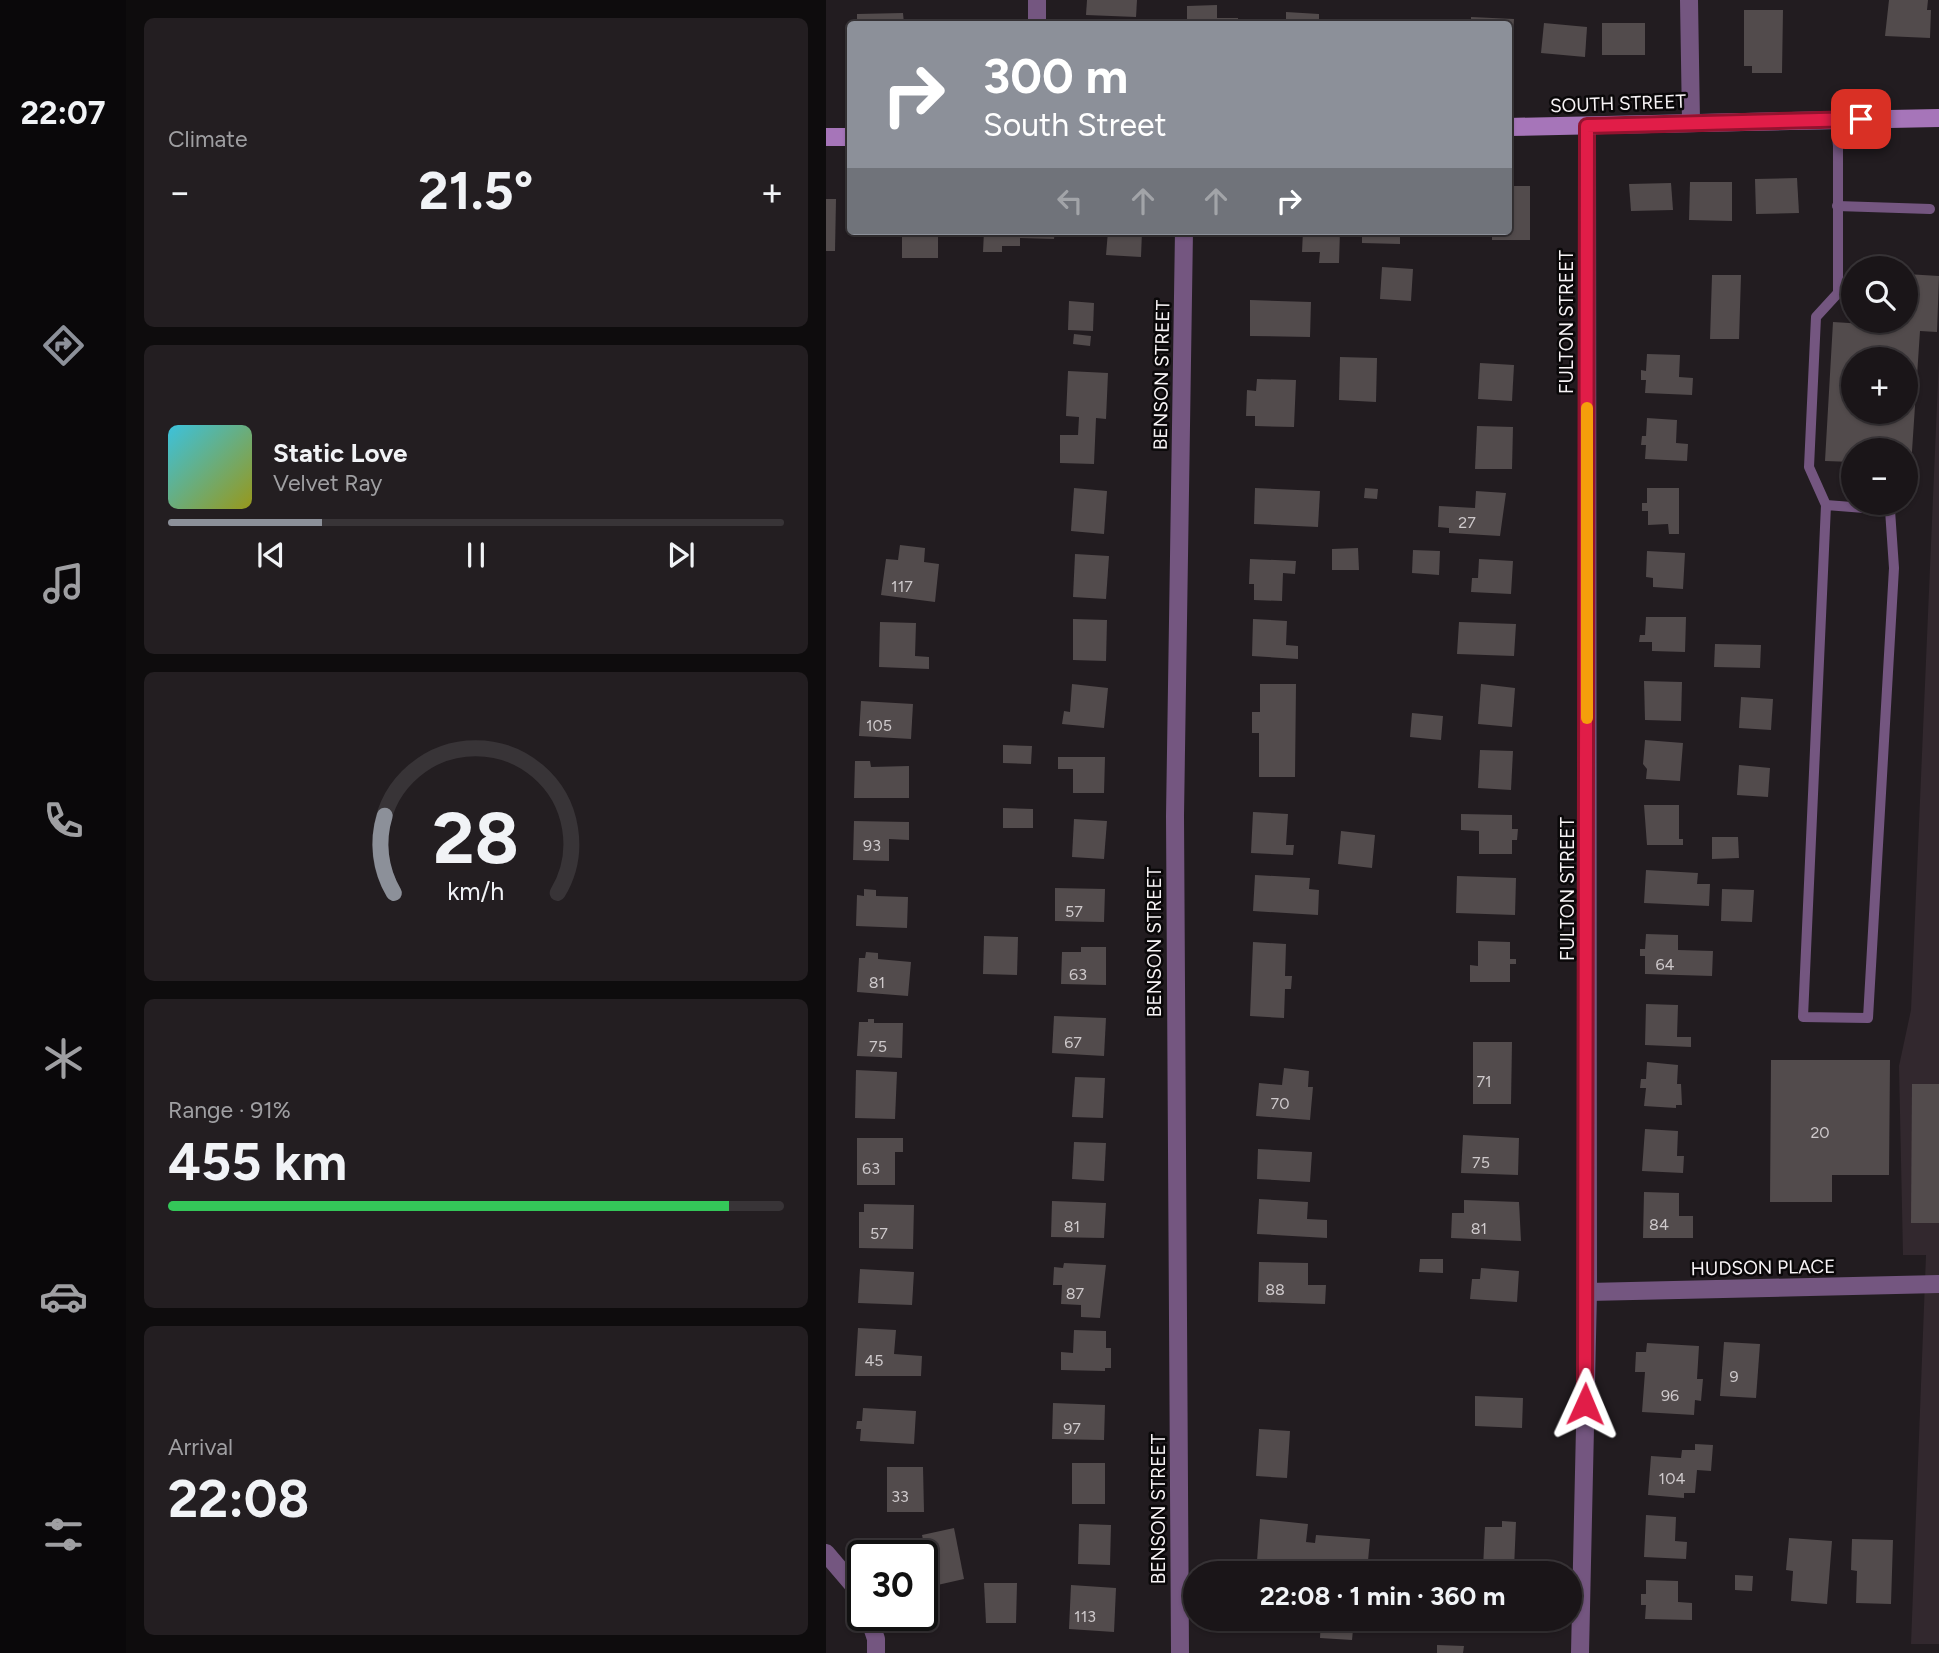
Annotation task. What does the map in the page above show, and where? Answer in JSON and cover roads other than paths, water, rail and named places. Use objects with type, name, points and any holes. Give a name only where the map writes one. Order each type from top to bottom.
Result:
[{"type":"main road","name":"SOUTH STREET","points":[[1512,127],[1691,121],[1939,118]]},
{"type":"main road","points":[[826,137],[847,137]]},
{"type":"street","points":[[1037,0],[1037,21]]},
{"type":"street","points":[[1689,0],[1691,121]]},
{"type":"street","name":"FULTON STREET","points":[[1580,1653],[1588,1293],[1587,126]]},
{"type":"street","name":"BENSON STREET","points":[[1180,1653],[1175,816],[1184,235]]},
{"type":"street","name":"HUDSON PLACE","points":[[1588,1293],[1939,1284]]},
{"type":"street","points":[[826,1553],[847,1578]]},
{"type":"street","points":[[873,1631],[876,1653]]},
{"type":"lane","points":[[1826,505],[1890,510],[1894,568],[1868,1018],[1803,1017],[1826,505],[1809,467],[1816,317],[1838,293],[1835,119]]},
{"type":"lane","points":[[1838,206],[1930,209]]}]
